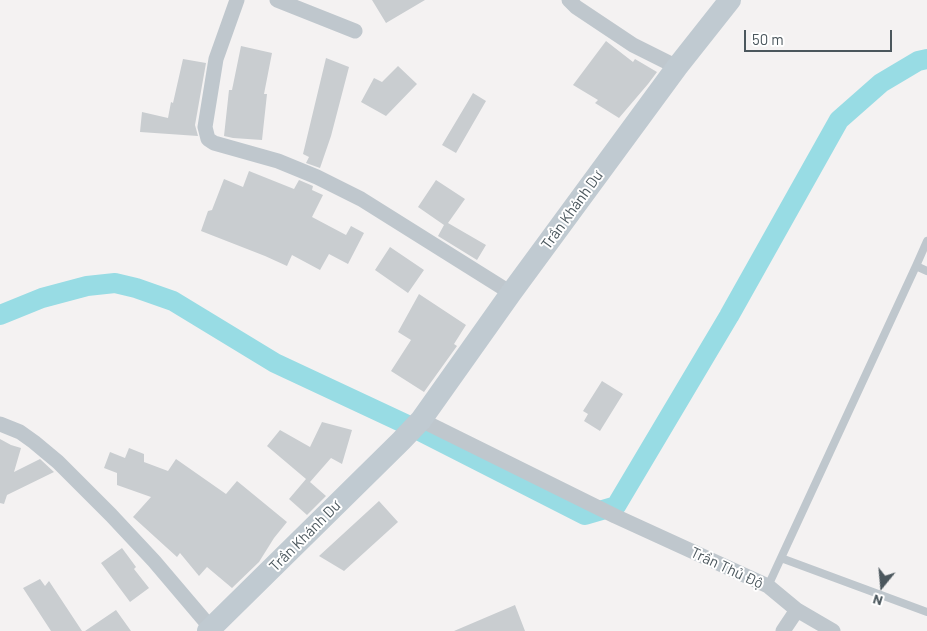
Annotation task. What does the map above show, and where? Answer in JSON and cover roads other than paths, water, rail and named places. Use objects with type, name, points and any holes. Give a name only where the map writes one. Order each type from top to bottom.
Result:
[{"type":"street","points":[[237,0],[216,59],[205,127],[208,139],[214,144],[278,161],[317,177],[361,199],[511,293]]},
{"type":"street","points":[[277,0],[355,31]]},
{"type":"street","points":[[569,0],[576,7],[633,45],[677,67]]},
{"type":"street","name":"Trần Khánh Dư","points":[[210,630],[419,421],[677,67],[730,0]]},
{"type":"street","name":"Trần Thủ Độ","points":[[419,421],[615,516],[768,586],[797,610],[833,631]]},
{"type":"street","points":[[0,424],[20,432],[58,462],[111,514],[154,561],[210,630]]},
{"type":"street","points":[[783,631],[797,610]]},
{"type":"lane","points":[[768,586],[927,241]]},
{"type":"lane","points":[[916,266],[927,271]]},
{"type":"lane","points":[[781,558],[927,612]]},
{"type":"waterway","points":[[0,315],[42,298],[87,286],[115,283],[136,288],[173,301],[275,363],[414,428],[585,515],[616,506],[729,316],[839,120],[881,83],[918,61],[927,59]]}]
